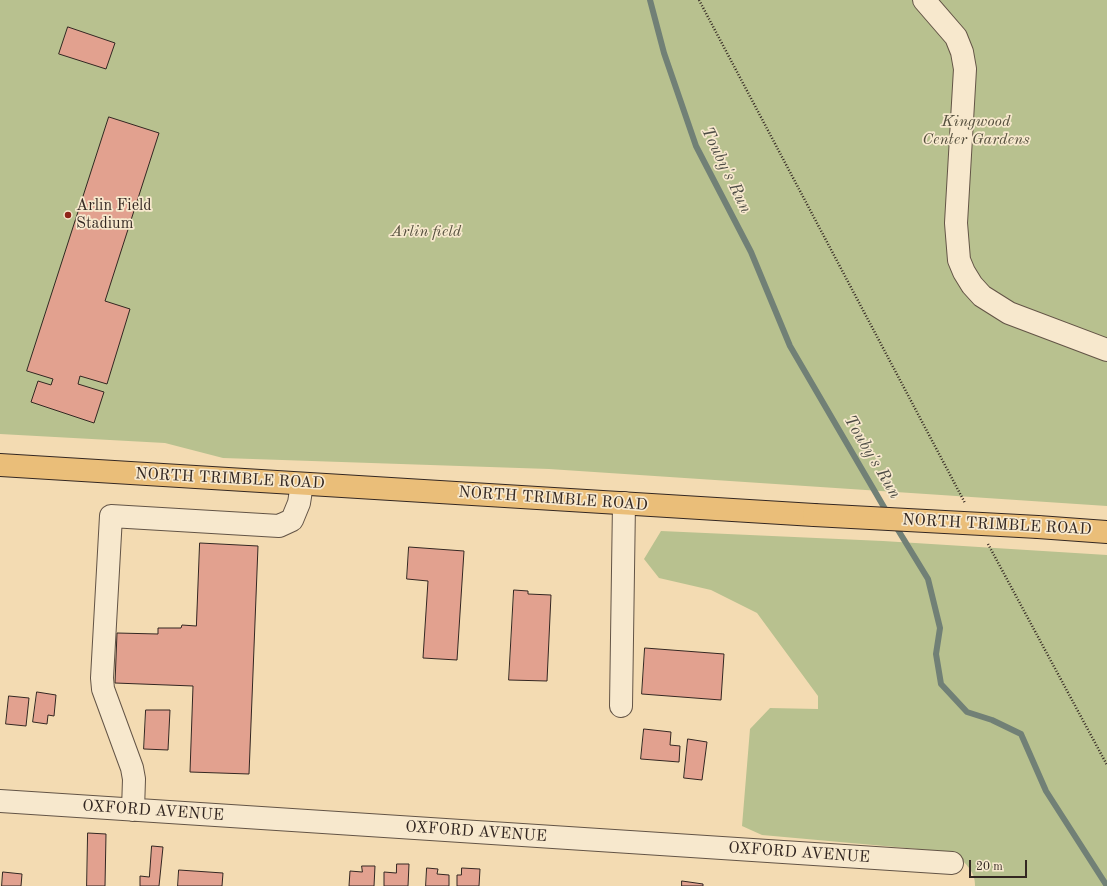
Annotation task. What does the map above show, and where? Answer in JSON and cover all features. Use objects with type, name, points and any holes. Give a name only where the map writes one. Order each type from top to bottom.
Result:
[{"type":"main road","name":"NORTH TRIMBLE ROAD","points":[[0,465],[1107,532]]},
{"type":"street","points":[[924,0],[956,37],[962,52],[965,68],[956,223],[959,260],[964,272],[982,296],[1008,313],[1107,350]]},
{"type":"street","points":[[133,810],[134,779],[132,768],[103,689],[102,678],[111,516],[279,526],[292,520],[299,504],[302,484]]},
{"type":"street","points":[[621,706],[624,503]]},
{"type":"street","name":"OXFORD AVENUE","points":[[0,801],[952,863]]},
{"type":"path","points":[[699,0],[966,504]]},
{"type":"path","points":[[984,538],[1107,765]]},
{"type":"green space","points":[[0,0],[1107,0],[1107,506],[549,469],[223,458],[165,443],[0,434]]},
{"type":"green space","points":[[661,531],[883,541],[1107,555],[1107,886],[975,886],[973,875],[968,866],[951,852],[762,835],[742,826],[750,729],[770,708],[818,709],[818,696],[757,613],[711,590],[659,578],[644,559]]},
{"type":"building","points":[[68,27],[115,43],[106,69],[59,54]]},
{"type":"building","points":[[109,117],[159,133],[105,301],[130,309],[107,384],[80,376],[78,384],[104,392],[94,423],[31,402],[38,381],[51,385],[53,379],[27,371]]},
{"type":"building","points":[[200,543],[258,546],[249,774],[190,772],[193,686],[115,683],[117,633],[158,634],[158,628],[181,628],[182,625],[196,626]]},
{"type":"building","points":[[409,547],[464,551],[457,660],[423,658],[428,581],[407,579]]},
{"type":"building","points":[[514,590],[528,591],[528,594],[551,595],[547,681],[509,680]]},
{"type":"building","points":[[645,648],[724,654],[721,700],[642,694]]},
{"type":"building","points":[[37,692],[56,695],[54,716],[48,715],[47,724],[33,722]]},
{"type":"building","points":[[9,696],[29,698],[26,726],[6,724]]},
{"type":"building","points":[[146,710],[170,710],[168,750],[144,749]]},
{"type":"building","points":[[644,729],[671,732],[670,745],[680,746],[679,762],[641,759]]},
{"type":"building","points":[[688,739],[707,742],[702,780],[684,778]]},
{"type":"building","points":[[88,833],[106,834],[105,886],[87,886]]},
{"type":"building","points":[[152,846],[163,847],[159,886],[140,886],[140,876],[149,877]]},
{"type":"building","points":[[397,864],[409,864],[408,886],[384,886],[384,872],[396,873]]},
{"type":"building","points":[[362,866],[375,866],[374,886],[349,886],[350,871],[362,872]]},
{"type":"building","points":[[427,868],[438,869],[437,874],[449,875],[449,886],[426,886]]},
{"type":"building","points":[[462,868],[480,869],[479,886],[457,886],[457,875],[461,875]]},
{"type":"building","points":[[179,870],[223,873],[222,886],[178,886]]},
{"type":"building","points":[[3,872],[22,874],[21,886],[2,886]]},
{"type":"building","points":[[682,881],[703,884],[703,886],[682,886]]},
{"type":"waterway","name":"Touby's Run","points":[[650,0],[664,53],[696,146],[751,252],[790,346],[888,514]]},
{"type":"waterway","name":"Touby's Run","points":[[895,525],[928,579],[940,628],[936,654],[941,684],[967,712],[992,720],[1021,734],[1046,791],[1107,886]]},
{"type":"place","name":"Arlin Field Stadium","points":[[68,215]]},
{"type":"park label","name":"Kingwood Center Gardens","points":[[976,131]]},
{"type":"park label","name":"Arlin field","points":[[426,232]]}]
